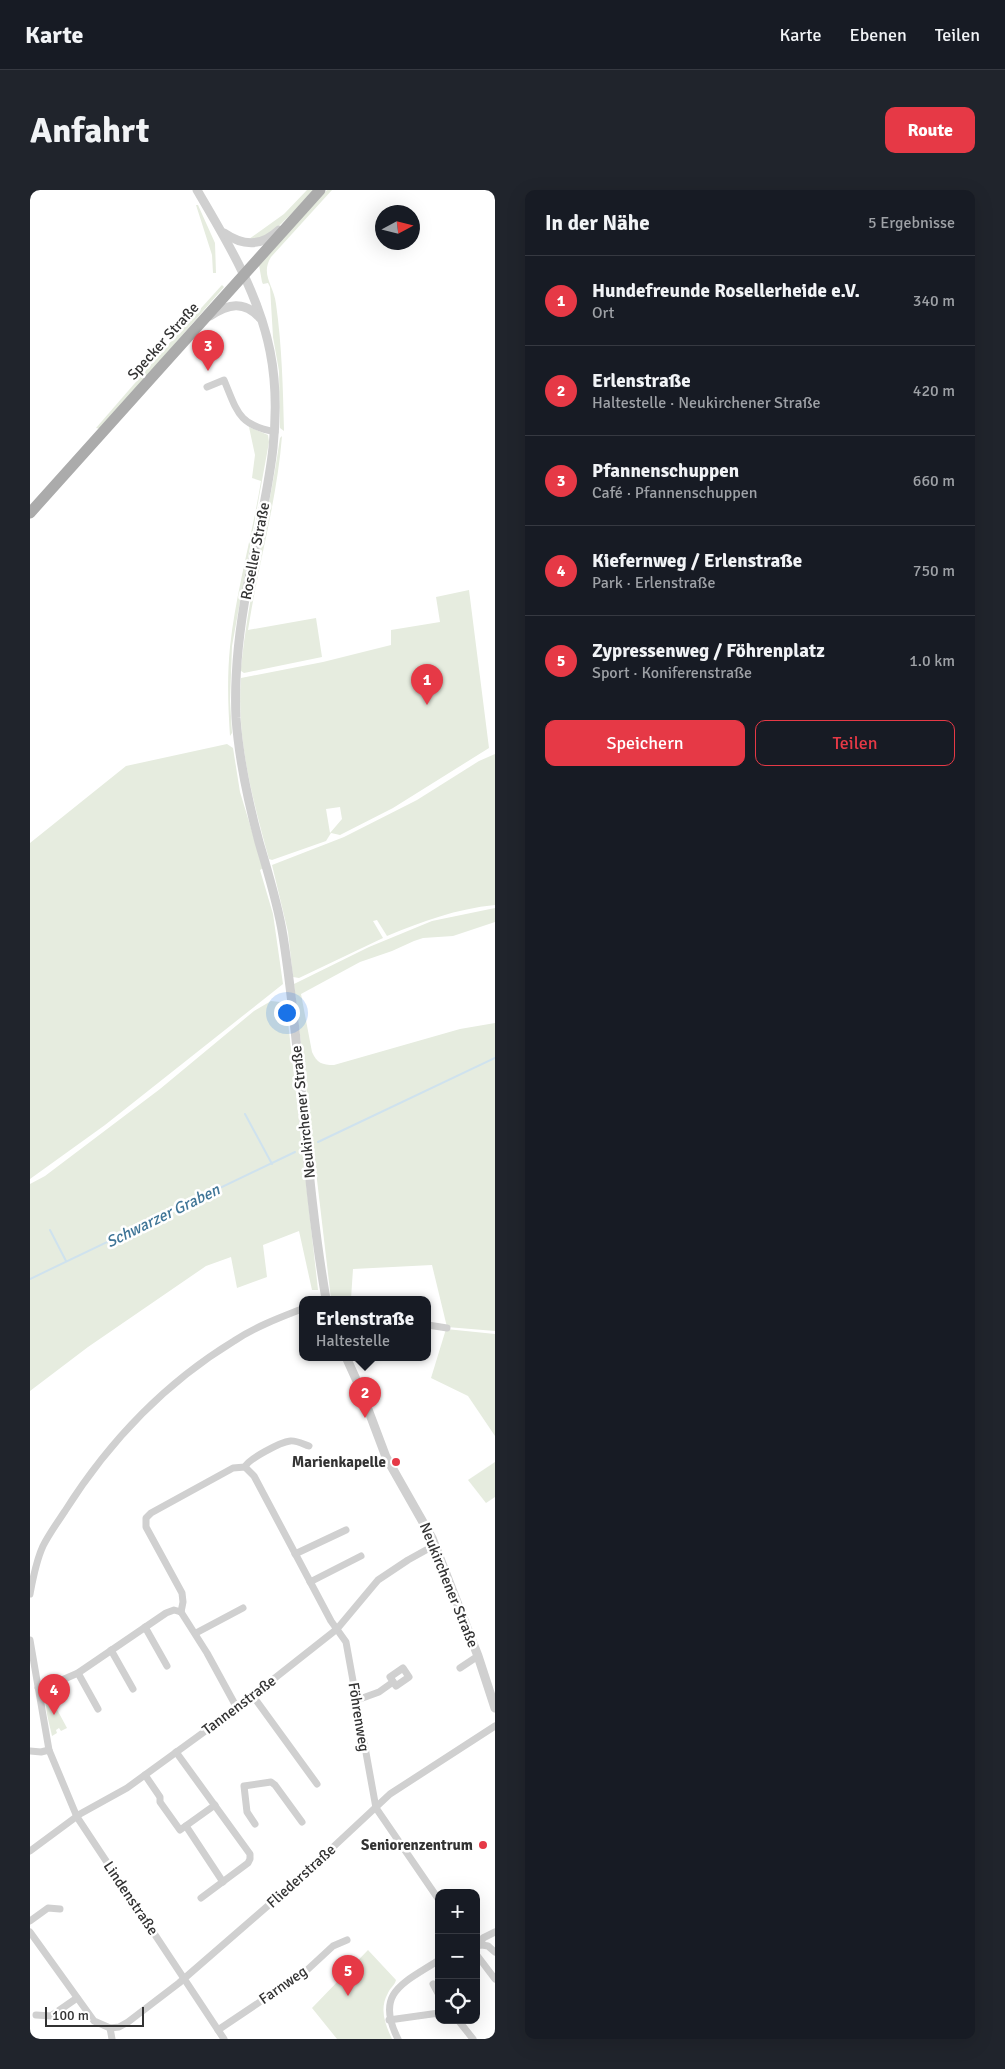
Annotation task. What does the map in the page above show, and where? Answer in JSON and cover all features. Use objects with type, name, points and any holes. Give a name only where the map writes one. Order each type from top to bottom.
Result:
[{"type":"main road","name":"Specker Straße","points":[[30,513],[320,191]]},
{"type":"street","name":"Roseller Straße","points":[[197,190],[244,274],[263,323],[274,378],[275,432],[269,479],[240,626],[236,696],[238,740],[244,782],[281,924]]},
{"type":"street","points":[[222,232],[240,242],[250,244],[261,242],[276,233],[320,191]]},
{"type":"street","points":[[194,329],[223,308],[232,305],[250,309],[263,323]]},
{"type":"street","points":[[207,387],[224,380],[239,416],[257,428],[275,432]]},
{"type":"street","name":"Neukirchener Straße","points":[[281,924],[326,1296]]},
{"type":"street","points":[[30,1594],[38,1560],[49,1535],[84,1481],[150,1405],[201,1362],[235,1340],[299,1310]]},
{"type":"street","points":[[431,1325],[447,1328]]},
{"type":"street","name":"Neukirchener Straße","points":[[348,1361],[386,1457],[426,1525],[435,1545],[478,1656],[495,1708]]},
{"type":"street","points":[[237,1708],[196,1633],[182,1612],[182,1593],[146,1527],[146,1518],[151,1513],[233,1468],[247,1468],[254,1458],[286,1442],[296,1442],[309,1446]]},
{"type":"street","name":"Föhrenweg","points":[[247,1468],[310,1582],[347,1644],[376,1808]]},
{"type":"street","points":[[295,1554],[346,1530]]},
{"type":"street","name":"Tannenstraße","points":[[30,1852],[76,1817],[145,1775],[253,1696],[337,1629],[378,1580],[435,1545]]},
{"type":"street","points":[[310,1582],[361,1556]]},
{"type":"street","points":[[196,1633],[243,1608]]},
{"type":"street","points":[[38,1688],[78,1673],[166,1612],[174,1610],[182,1612]]},
{"type":"street","points":[[145,1627],[168,1666]]},
{"type":"street","name":"Lindenstraße","points":[[30,1640],[49,1750],[76,1817],[224,2039]]},
{"type":"street","points":[[111,1650],[134,1689]]},
{"type":"street","points":[[460,1668],[478,1656]]},
{"type":"street","points":[[78,1673],[98,1709]]},
{"type":"street","points":[[357,1700],[379,1692],[393,1682]]},
{"type":"street","points":[[253,1696],[317,1784]]},
{"type":"street","name":"Fliederstraße","points":[[110,2035],[184,1978],[301,1877],[390,1794],[495,1726]]},
{"type":"street","points":[[30,1751],[41,1752],[49,1750]]},
{"type":"street","points":[[176,1752],[250,1854],[250,1859],[201,1898]]},
{"type":"street","points":[[145,1775],[160,1797],[160,1802],[180,1830],[215,1804]]},
{"type":"street","points":[[255,1824],[247,1812],[244,1786],[271,1782],[302,1822]]},
{"type":"street","points":[[376,1808],[435,1894]]},
{"type":"street","points":[[186,1826],[223,1882]]},
{"type":"street","points":[[30,1921],[48,1908],[60,1909]]},
{"type":"street","points":[[480,1942],[495,1932]]},
{"type":"street","points":[[31,1935],[94,2022],[110,2035]]},
{"type":"street","name":"Farnweg","points":[[218,2030],[298,1976],[333,1946],[347,1940]]},
{"type":"street","points":[[480,1945],[495,1952]]},
{"type":"street","points":[[480,1959],[495,1979]]},
{"type":"street","points":[[398,2039],[389,2020],[389,2005],[395,1991],[435,1963]]},
{"type":"street","points":[[433,1984],[435,1988]]},
{"type":"street","points":[[36,2015],[51,2016],[77,1998]]},
{"type":"street","points":[[389,2020],[435,2014]]},
{"type":"street","points":[[461,2024],[473,2039]]},
{"type":"shaded area","points":[[307,190],[313,190],[274,230],[261,238],[249,239],[284,214]]},
{"type":"shaded area","points":[[327,190],[332,190],[271,257],[268,263],[267,275],[275,297],[278,320],[284,431],[280,428],[279,371],[273,337],[270,287],[268,283],[263,284],[262,282],[259,265]]},
{"type":"shaded area","points":[[196,205],[198,205],[215,243],[216,273],[213,273],[212,255]]},
{"type":"shaded area","points":[[222,285],[224,287],[101,429],[96,428],[174,338]]},
{"type":"shaded area","points":[[249,427],[268,435],[269,442],[232,646],[230,701],[232,733],[230,736],[228,669],[230,647],[236,605],[261,481],[252,478],[255,455]]},
{"type":"shaded area","points":[[282,436],[272,509],[248,630],[316,618],[322,657],[244,673],[241,671],[241,667],[249,610],[280,438]]},
{"type":"shaded area","points":[[469,590],[489,748],[393,808],[340,835],[331,833],[326,841],[272,860],[269,859],[257,815],[243,746],[240,701],[241,678],[323,662],[391,645],[391,630],[440,622],[436,597]],"holes":[[[340,807],[342,819],[330,833],[326,809]]]},
{"type":"shaded area","points":[[227,744],[233,748],[240,792],[263,868],[260,870],[273,914],[283,984],[105,1125],[30,1179],[30,843],[126,766]]},
{"type":"shaded area","points":[[495,754],[495,905],[467,909],[440,916],[387,936],[377,920],[373,921],[383,938],[299,978],[293,977],[288,932],[272,865],[344,837],[417,800],[479,761]]},
{"type":"shaded area","points":[[495,908],[495,922],[453,936],[423,938],[414,941],[360,962],[301,994],[312,1052],[320,1063],[326,1065],[334,1065],[460,1029],[495,1023],[495,1331],[447,1327],[432,1265],[353,1269],[351,1296],[331,1296],[294,984],[369,947],[432,921]]},
{"type":"shaded area","points":[[271,1001],[280,1002],[287,1013],[318,1290],[312,1290],[299,1231],[263,1245],[267,1277],[237,1288],[231,1257],[206,1266],[88,1347],[30,1391],[30,1184],[45,1176],[160,1089],[254,1011]]},
{"type":"shaded area","points":[[446,1329],[495,1334],[495,1436],[468,1396],[431,1378]]},
{"type":"shaded area","points":[[495,1462],[495,1497],[486,1503],[468,1480]]},
{"type":"shaded area","points":[[50,1691],[53,1702],[67,1728],[61,1731],[59,1728],[56,1730],[57,1733],[52,1736],[46,1706],[47,1695]]},
{"type":"shaded area","points":[[368,1950],[396,1980],[385,1999],[383,2011],[392,2039],[337,2039],[312,2008]]},
{"type":"waterway","name":"Schwarzer Graben","points":[[318,1142],[495,1058]]},
{"type":"waterway","points":[[245,1114],[272,1164]]},
{"type":"waterway","name":"Schwarzer Graben","points":[[30,1279],[295,1152]]},
{"type":"waterway","points":[[50,1230],[66,1261]]},
{"type":"place","name":"Pfannenschuppen","points":[[208,371]]},
{"type":"place","name":"Hundefreunde Rosellerheide e.V.","points":[[427,705]]},
{"type":"place","name":"Erlenstraße","points":[[365,1418]]},
{"type":"place","name":"Marienkapelle","points":[[396,1462]]},
{"type":"place","name":"Kiefernweg / Erlenstraße","points":[[54,1715]]},
{"type":"place","name":"Seniorenzentrum","points":[[483,1845]]},
{"type":"place","name":"Zypressenweg / Föhrenplatz","points":[[348,1996]]}]
